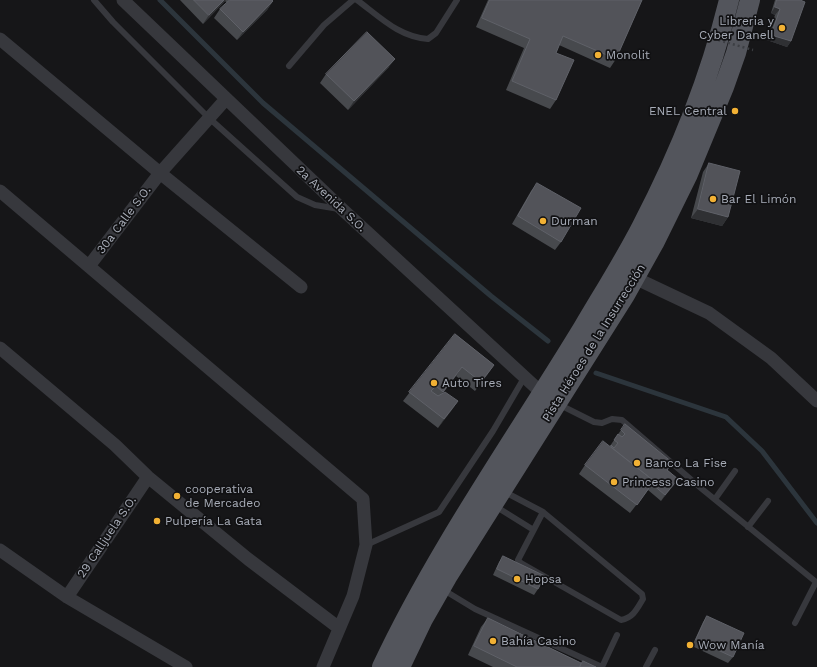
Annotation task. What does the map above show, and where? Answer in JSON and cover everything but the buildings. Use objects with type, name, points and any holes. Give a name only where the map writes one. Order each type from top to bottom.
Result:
[{"type":"main road","name":"Pista Héroes de la Insurrección","points":[[400,667],[423,619],[497,498],[646,219],[673,161],[700,96],[729,0]]},
{"type":"main road","name":"Pista Héroes de la Insurrección","points":[[382,667],[404,621],[474,503],[550,399],[635,278],[688,174],[736,53],[750,0]]},
{"type":"street","name":"2a Avenida S.O.","points":[[123,0],[343,210],[524,378],[550,399]]},
{"type":"street","points":[[0,39],[160,173],[301,287]]},
{"type":"street","name":"30a Calle S.O.","points":[[89,266],[160,173],[226,99]]},
{"type":"street","points":[[0,191],[363,499],[366,545],[353,596],[323,667]]},
{"type":"street","points":[[635,278],[709,313],[771,358],[817,401]]},
{"type":"street","points":[[0,348],[115,445],[148,477],[248,559],[339,628]]},
{"type":"street","name":"29 Calljuela S.O.","points":[[67,597],[148,477]]},
{"type":"street","points":[[0,550],[67,597],[186,667]]},
{"type":"lane","points":[[94,0],[113,22],[209,118],[297,197],[315,205],[343,210]]},
{"type":"lane","points":[[289,66],[324,25],[353,0]]},
{"type":"lane","points":[[357,0],[395,30],[415,38],[428,38],[436,33],[457,0]]},
{"type":"lane","points":[[366,545],[439,512],[493,431],[524,378]]},
{"type":"lane","points":[[550,399],[594,422],[602,423],[612,419],[622,420],[715,500],[816,582],[795,623]]},
{"type":"lane","points":[[715,500],[735,471]]},
{"type":"lane","points":[[497,498],[543,512],[642,594],[644,598],[634,614],[628,619],[620,620],[518,560],[532,529],[543,512]]},
{"type":"lane","points":[[497,498],[532,529]]},
{"type":"lane","points":[[748,527],[768,501]]},
{"type":"lane","points":[[441,588],[475,609],[602,667],[617,635]]},
{"type":"lane","points":[[646,667],[655,650]]},
{"type":"path","points":[[704,36],[753,50]]},
{"type":"waterway","points":[[160,0],[263,103],[491,296],[548,341]]},
{"type":"waterway","points":[[596,373],[726,417],[762,451],[817,523]]},
{"type":"place","name":"Libreria y Cyber Danell","points":[[782,28]]},
{"type":"place","name":"Monolit","points":[[598,55]]},
{"type":"place","name":"ENEL Central","points":[[735,111]]},
{"type":"place","name":"Bar El Limón","points":[[713,199]]},
{"type":"place","name":"Durman","points":[[543,221]]},
{"type":"place","name":"Auto Tires","points":[[434,383]]},
{"type":"place","name":"Banco La Fise","points":[[637,463]]},
{"type":"place","name":"Princess Casino","points":[[614,482]]},
{"type":"place","name":"cooperativa de Mercadeo","points":[[177,496]]},
{"type":"place","name":"Pulpería La Gata","points":[[157,521]]},
{"type":"place","name":"Hopsa","points":[[517,579]]},
{"type":"place","name":"Bahía Casino","points":[[493,641]]},
{"type":"place","name":"Wow Manía","points":[[690,645]]}]
